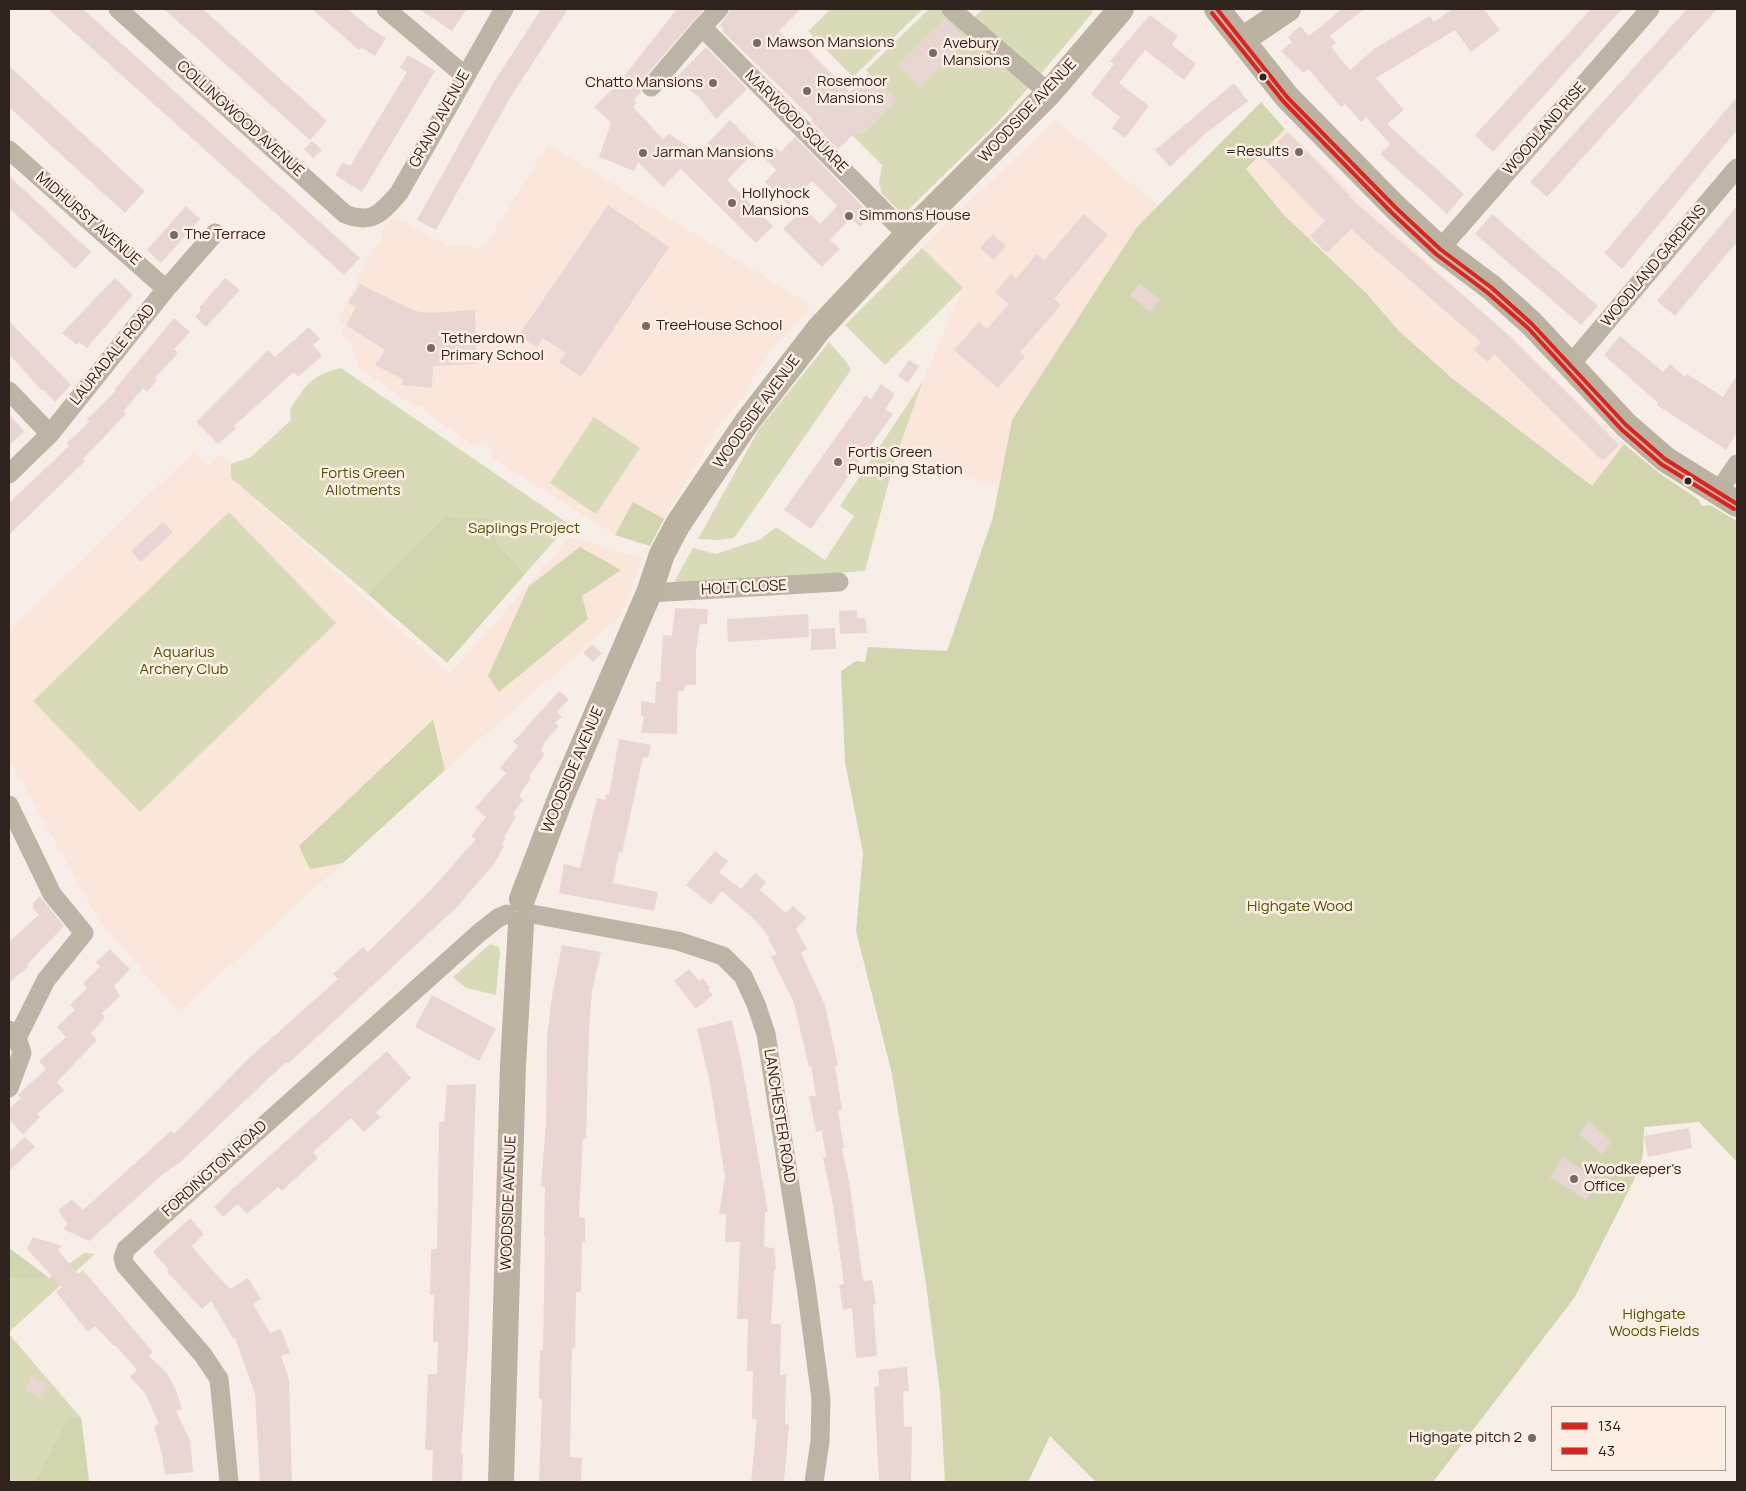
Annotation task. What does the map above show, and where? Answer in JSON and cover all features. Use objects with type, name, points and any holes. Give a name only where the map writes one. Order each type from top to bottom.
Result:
[{"type":"street","name":"COLLINGWOOD AVENUE","points":[[118,9],[345,214],[368,219]]},
{"type":"street","points":[[386,9],[464,75]]},
{"type":"street","name":"GRAND AVENUE","points":[[368,219],[382,212],[399,193],[464,75],[504,9]]},
{"type":"street","points":[[651,87],[719,9]]},
{"type":"street","points":[[951,9],[1049,93]]},
{"type":"street","name":"WOODSIDE AVENUE","points":[[501,1482],[513,1065],[520,913],[561,797],[649,593],[662,554],[678,524],[747,422],[819,329],[908,235],[1049,93],[1121,9]]},
{"type":"street","points":[[1217,9],[1294,105],[1349,163],[1440,249],[1492,288],[1532,324],[1626,425],[1665,459],[1728,498],[1737,464]]},
{"type":"street","points":[[1242,40],[1288,9]]},
{"type":"street","name":"WOODLAND RISE","points":[[1440,249],[1650,9]]},
{"type":"street","name":"MARWOOD SQUARE","points":[[702,27],[908,235]]},
{"type":"street","name":"MIDHURST AVENUE","points":[[9,150],[166,289]]},
{"type":"street","name":"WOODLAND GARDENS","points":[[1570,365],[1737,168]]},
{"type":"street","name":"LAURADALE ROAD","points":[[9,474],[50,434],[166,289],[215,233]]},
{"type":"street","points":[[9,391],[50,434]]},
{"type":"street","name":"HOLT CLOSE","points":[[649,593],[839,582]]},
{"type":"street","points":[[9,805],[52,894],[84,933],[46,980],[13,1034],[22,1053],[9,1088]]},
{"type":"street","name":"FORDINGTON ROAD","points":[[229,1482],[219,1379],[203,1356],[125,1265],[123,1258],[126,1249],[479,933],[498,918],[520,913]]},
{"type":"street","name":"LANCHESTER ROAD","points":[[520,913],[678,941],[723,956],[743,976],[756,1004],[766,1034],[806,1286],[821,1399],[820,1441],[814,1482]]},
{"type":"shaded area","points":[[1055,119],[1158,206],[1137,227],[1012,420],[999,486],[895,459],[923,381],[963,288],[922,248]]},
{"type":"shaded area","points":[[1285,129],[1624,444],[1593,486],[1453,379],[1399,331],[1366,293],[1284,215],[1246,169]]},
{"type":"shaded area","name":"TreeHouse School","points":[[548,144],[806,302],[810,309],[777,343],[757,370],[746,394],[723,420],[664,519],[633,502],[615,535],[491,457],[492,448],[482,442],[474,446],[424,411],[423,407],[413,406],[358,367],[351,343],[340,335],[345,325],[338,320],[373,248],[378,245],[389,217],[406,223],[446,245],[484,248]]},
{"type":"shaded area","points":[[194,451],[207,466],[221,454],[231,464],[231,478],[450,674],[570,537],[643,558],[620,617],[445,770],[179,1012],[100,922],[9,759],[9,631]]},
{"type":"green space","points":[[831,9],[923,9],[853,77],[808,31]]},
{"type":"green space","points":[[929,9],[943,9],[1032,84],[998,122],[903,215],[882,194],[879,183],[882,165],[852,135],[864,132],[896,100],[866,70]]},
{"type":"green space","points":[[982,9],[1090,9],[1093,12],[1041,74],[972,20]]},
{"type":"green space","name":"Highgate Wood","points":[[1261,102],[1285,129],[1246,169],[1284,215],[1366,293],[1399,331],[1453,379],[1592,486],[1624,444],[1659,473],[1698,499],[1702,506],[1710,505],[1737,521],[1737,1162],[1699,1122],[1644,1127],[1643,1154],[1639,1170],[1575,1297],[1433,1482],[1096,1482],[1050,1436],[1028,1482],[945,1482],[940,1392],[926,1284],[892,1074],[856,931],[863,853],[845,762],[841,671],[856,661],[865,662],[868,647],[947,651],[993,517],[1012,420],[1137,227]]},
{"type":"green space","points":[[922,248],[963,288],[885,365],[845,325]]},
{"type":"green space","points":[[829,342],[851,370],[734,538],[718,540],[698,539],[759,429]]},
{"type":"green space","name":"Fortis Green Allotments","points":[[341,368],[569,524],[525,574],[496,542],[444,517],[368,594],[231,478],[231,464],[251,457],[291,420],[290,410],[310,382],[323,374]]},
{"type":"green space","points":[[923,381],[895,459],[865,571],[673,584],[693,548],[716,554],[761,539],[776,527],[825,560],[854,516],[840,506]]},
{"type":"green space","points":[[594,417],[640,448],[596,514],[550,483]]},
{"type":"green space","points":[[633,502],[664,519],[650,546],[615,535]]},
{"type":"green space","name":"Aquarius Archery Club","points":[[229,512],[336,623],[140,812],[33,701]]},
{"type":"green space","points":[[444,517],[493,519],[496,542],[525,574],[447,663],[368,594]]},
{"type":"green space","points":[[580,547],[621,570],[582,596],[588,619],[499,692],[488,676],[529,586]]},
{"type":"green space","points":[[433,720],[445,770],[343,863],[310,869],[299,846]]},
{"type":"green space","points":[[490,944],[499,947],[500,952],[496,995],[466,988],[453,977]]},
{"type":"green space","points":[[9,1248],[49,1278],[84,1253],[95,1254],[9,1332]]},
{"type":"green space","points":[[9,1248],[49,1278],[9,1278]]},
{"type":"green space","points":[[9,1334],[81,1418],[89,1482],[9,1482]]},
{"type":"green space","points":[[69,1417],[81,1418],[89,1482],[35,1482]]},
{"type":"building","points":[[48,9],[83,9],[360,258],[344,275]]},
{"type":"building","points":[[164,9],[203,9],[327,121],[310,140]]},
{"type":"building","points":[[312,9],[348,9],[370,28],[386,38],[375,56],[362,48],[359,50]]},
{"type":"building","points":[[419,9],[467,9],[452,31]]},
{"type":"building","points":[[541,9],[568,9],[510,98],[436,230],[417,220],[494,82]]},
{"type":"building","points":[[677,9],[704,9],[642,80],[640,85],[641,92],[634,100],[637,103],[633,107],[663,139],[669,134],[698,153],[730,120],[758,148],[727,180],[773,226],[756,243],[681,169],[663,187],[638,162],[634,171],[599,157],[611,123],[594,107],[618,84]]},
{"type":"building","points":[[730,9],[801,9],[779,31],[799,50],[803,45],[850,92],[869,73],[897,100],[864,132],[855,133],[838,149],[811,121],[813,119],[722,31],[724,29],[720,25]]},
{"type":"building","points":[[1342,9],[1364,9],[1330,36],[1336,43],[1331,47],[1350,70],[1374,49],[1430,16],[1434,22],[1452,9],[1484,9],[1500,30],[1471,52],[1455,30],[1376,78],[1404,110],[1387,124],[1464,194],[1447,214],[1380,154],[1390,144],[1366,117],[1361,122],[1345,104],[1341,107],[1308,69],[1303,73],[1281,51],[1292,42],[1288,37],[1300,26],[1309,36]]},
{"type":"building","points":[[1591,9],[1622,9],[1493,152],[1475,135]]},
{"type":"building","points":[[1687,9],[1717,9],[1547,197],[1530,182]]},
{"type":"building","points":[[1150,15],[1178,36],[1172,45],[1196,64],[1184,80],[1145,50],[1119,83],[1149,106],[1125,138],[1112,128],[1120,117],[1091,94],[1114,64],[1110,61]]},
{"type":"building","name":"Avebury Mansions","points":[[945,19],[967,40],[920,87],[898,65]]},
{"type":"building","name":"Chatto Mansions","points":[[706,47],[747,89],[716,119],[698,96],[675,79]]},
{"type":"building","points":[[408,55],[435,71],[362,192],[335,175],[343,162],[350,166],[407,72],[400,68]]},
{"type":"building","points":[[9,66],[145,191],[125,213],[9,107]]},
{"type":"building","points":[[1234,83],[1248,101],[1205,134],[1170,167],[1155,150]]},
{"type":"building","points":[[1737,97],[1737,130],[1622,269],[1604,253]]},
{"type":"building","points":[[1288,132],[1349,197],[1510,336],[1619,445],[1603,461],[1494,354],[1488,362],[1474,350],[1481,342],[1351,229],[1327,253],[1310,236],[1325,221],[1262,157]]},
{"type":"building","points":[[795,137],[871,215],[860,227],[851,218],[830,240],[840,249],[822,267],[783,229],[804,208],[820,224],[837,206],[812,181],[788,205],[765,182],[776,170],[765,159],[776,148],[781,152]]},
{"type":"building","points":[[312,141],[322,150],[313,158],[304,149]]},
{"type":"building","points":[[9,176],[91,252],[75,269],[9,208]]},
{"type":"building","points":[[608,205],[669,247],[581,377],[559,362],[566,353],[543,338],[537,347],[519,335]]},
{"type":"building","name":"The Terrace","points":[[186,206],[200,219],[161,263],[147,250]]},
{"type":"building","points":[[1737,206],[1737,242],[1675,316],[1657,301]]},
{"type":"building","points":[[1084,214],[1108,235],[1054,299],[1061,305],[1020,352],[1025,356],[998,388],[954,350],[979,322],[987,329],[1009,304],[995,292],[1011,274],[1016,279],[1037,254],[1044,260]]},
{"type":"building","points":[[1492,214],[1598,306],[1581,325],[1475,234]]},
{"type":"building","points":[[993,234],[1006,246],[994,260],[980,248]]},
{"type":"building","points":[[115,278],[133,295],[87,348],[79,342],[77,345],[62,333]]},
{"type":"building","points":[[225,278],[240,290],[206,327],[195,317],[201,310],[199,308]]},
{"type":"building","points":[[1140,283],[1160,300],[1150,312],[1130,295]]},
{"type":"building","points":[[360,284],[415,311],[429,313],[475,310],[477,364],[433,366],[432,388],[401,385],[403,379],[375,365],[385,350],[346,325],[356,307],[348,303]]},
{"type":"building","points":[[174,318],[190,332],[174,349],[178,353],[155,378],[157,380],[147,392],[143,388],[123,412],[126,414],[83,459],[85,461],[9,535],[9,503],[69,446],[67,443],[89,422],[87,419],[116,391],[114,390]]},
{"type":"building","points":[[9,321],[71,385],[55,402],[44,390],[42,391],[9,354]]},
{"type":"building","points":[[309,327],[320,339],[313,345],[322,356],[298,377],[294,372],[234,426],[236,428],[218,444],[196,422],[268,350],[275,357]]},
{"type":"building","points":[[1620,336],[1663,372],[1670,364],[1685,377],[1687,374],[1723,397],[1737,375],[1737,433],[1726,450],[1657,405],[1658,403],[1604,355]]},
{"type":"building","points":[[909,360],[919,366],[908,383],[898,376]]},
{"type":"building","name":"Fortis Green Pumping Station","points":[[881,384],[895,394],[885,409],[893,414],[811,529],[784,510],[866,395],[871,399]]},
{"type":"building","points":[[9,414],[24,431],[9,446]]},
{"type":"building","points":[[163,522],[173,532],[141,562],[131,551]]},
{"type":"building","points":[[675,608],[708,609],[707,624],[700,624],[696,652],[696,685],[685,685],[684,691],[678,691],[677,734],[641,733],[644,716],[641,716],[641,701],[655,703],[656,682],[660,682],[663,635],[672,636]]},
{"type":"building","points":[[857,610],[857,618],[865,618],[867,633],[840,634],[839,611]]},
{"type":"building","points":[[808,614],[809,637],[728,642],[727,619]]},
{"type":"building","points":[[835,628],[836,649],[811,650],[811,629]]},
{"type":"building","points":[[592,644],[602,653],[593,662],[583,653]]},
{"type":"building","points":[[559,691],[569,699],[557,712],[562,717],[555,723],[559,726],[545,742],[541,751],[545,754],[529,776],[531,778],[519,796],[523,800],[513,814],[516,817],[504,837],[506,838],[502,844],[504,846],[494,864],[457,907],[288,1064],[286,1062],[178,1164],[163,1174],[89,1241],[63,1229],[68,1224],[58,1211],[72,1199],[83,1210],[171,1131],[174,1134],[249,1058],[338,979],[333,974],[363,947],[368,952],[428,893],[476,839],[471,836],[486,817],[475,808],[506,773],[500,768],[518,746],[513,742]]},
{"type":"building","points":[[619,739],[651,745],[648,758],[643,757],[622,853],[619,852],[613,883],[658,892],[654,911],[559,893],[564,864],[580,868],[597,798],[605,800],[606,794],[609,795]]},
{"type":"building","points":[[715,851],[728,861],[719,872],[741,889],[755,873],[766,882],[760,890],[786,913],[793,906],[806,918],[796,929],[807,949],[801,953],[825,1005],[838,1065],[835,1066],[842,1110],[838,1111],[844,1148],[842,1148],[850,1186],[863,1281],[872,1280],[876,1304],[873,1305],[877,1356],[856,1358],[852,1308],[843,1310],[839,1285],[844,1284],[833,1204],[823,1158],[826,1157],[822,1131],[816,1132],[809,1096],[816,1096],[811,1066],[809,1067],[794,1003],[771,957],[777,954],[768,939],[770,938],[755,920],[722,891],[711,905],[686,885]]},
{"type":"building","points":[[40,896],[64,926],[27,965],[29,966],[9,983],[9,942],[39,915],[33,908],[33,903]]},
{"type":"building","points":[[562,945],[601,952],[592,991],[589,1029],[586,1139],[583,1139],[579,1217],[585,1218],[585,1242],[582,1242],[581,1292],[576,1292],[575,1348],[572,1348],[570,1457],[582,1458],[581,1482],[539,1482],[542,1399],[539,1399],[540,1350],[543,1350],[545,1237],[545,1187],[541,1187],[546,1124],[547,1037],[552,996]]},
{"type":"building","points":[[110,949],[130,969],[114,986],[120,996],[102,1013],[105,1018],[91,1033],[97,1040],[57,1082],[64,1090],[37,1114],[40,1117],[23,1135],[9,1119],[9,1109],[21,1098],[18,1095],[46,1069],[39,1061],[66,1037],[57,1027],[75,1010],[70,1005],[87,988],[83,983],[100,967],[96,962]]},
{"type":"building","points":[[689,969],[699,981],[703,978],[710,988],[708,990],[713,995],[696,1009],[674,981]]},
{"type":"building","points":[[432,995],[496,1029],[479,1061],[415,1027]]},
{"type":"building","points":[[732,1020],[741,1059],[768,1212],[765,1212],[764,1247],[774,1248],[776,1270],[774,1270],[771,1324],[781,1324],[780,1375],[786,1375],[785,1424],[789,1425],[784,1482],[751,1482],[757,1419],[752,1419],[753,1371],[747,1371],[748,1319],[737,1319],[740,1242],[725,1242],[726,1214],[719,1214],[725,1177],[710,1083],[697,1029]]},
{"type":"building","points":[[387,1051],[411,1078],[376,1113],[381,1117],[364,1132],[351,1118],[313,1152],[318,1158],[282,1191],[278,1187],[247,1214],[238,1204],[223,1217],[214,1207]]},
{"type":"building","points":[[476,1084],[468,1346],[461,1454],[463,1454],[462,1482],[432,1482],[433,1450],[425,1450],[428,1374],[437,1374],[438,1342],[433,1342],[434,1295],[430,1295],[431,1249],[437,1249],[439,1122],[444,1122],[447,1085]]},
{"type":"building","points":[[1589,1121],[1612,1142],[1602,1154],[1579,1134]]},
{"type":"building","points":[[1689,1128],[1692,1148],[1648,1157],[1644,1136]]},
{"type":"building","points":[[25,1137],[35,1147],[9,1171],[9,1152]]},
{"type":"building","name":"Woodkeeper's Office","points":[[1563,1157],[1599,1181],[1586,1200],[1550,1177]]},
{"type":"building","points":[[190,1218],[204,1234],[192,1246],[205,1262],[230,1289],[248,1278],[261,1299],[253,1304],[270,1333],[281,1329],[290,1353],[281,1356],[289,1379],[292,1482],[260,1482],[255,1394],[235,1338],[233,1338],[211,1301],[202,1309],[167,1272],[169,1270],[153,1252]]},
{"type":"building","points":[[33,1237],[62,1246],[58,1250],[78,1274],[83,1270],[153,1352],[149,1356],[166,1372],[176,1390],[182,1409],[176,1411],[190,1440],[193,1472],[165,1475],[162,1454],[154,1426],[159,1424],[145,1393],[130,1377],[137,1370],[95,1326],[88,1332],[56,1292],[62,1287],[27,1249]]},
{"type":"building","points":[[907,1367],[909,1391],[903,1391],[904,1427],[912,1426],[911,1482],[879,1482],[874,1387],[879,1386],[878,1370]]},
{"type":"building","points":[[32,1376],[47,1384],[40,1398],[25,1390]]},
{"type":"transit line","name":"134","points":[[1217,9],[1287,97],[1395,207],[1440,249],[1492,288],[1532,324],[1626,425],[1665,459],[1737,504]]},
{"type":"transit line","name":"43","points":[[1212,13],[1283,101],[1391,212],[1436,254],[1488,293],[1528,328],[1621,429],[1661,464],[1734,509]]},
{"type":"place","name":"Mawson Mansions","points":[[757,43]]},
{"type":"place","name":"Avebury Mansions","points":[[933,53]]},
{"type":"place","name":"Chatto Mansions","points":[[713,83]]},
{"type":"place","name":"Rosemoor Mansions","points":[[807,91]]},
{"type":"place","name":"=Results","points":[[1299,152]]},
{"type":"place","name":"Jarman Mansions","points":[[643,153]]},
{"type":"place","name":"Hollyhock Mansions","points":[[732,203]]},
{"type":"place","name":"Simmons House","points":[[849,216]]},
{"type":"place","name":"The Terrace","points":[[174,235]]},
{"type":"place","name":"TreeHouse School","points":[[646,326]]},
{"type":"place","name":"Tetherdown Primary School","points":[[431,348]]},
{"type":"place","name":"Fortis Green Pumping Station","points":[[838,462]]},
{"type":"place","name":"Woodkeeper's Office","points":[[1574,1179]]},
{"type":"place","name":"Highgate pitch 2","points":[[1532,1438]]},
{"type":"park label","name":"Saplings Project","points":[[524,529]]},
{"type":"park label","name":"Highgate Woods Fields","points":[[1654,1324]]}]
